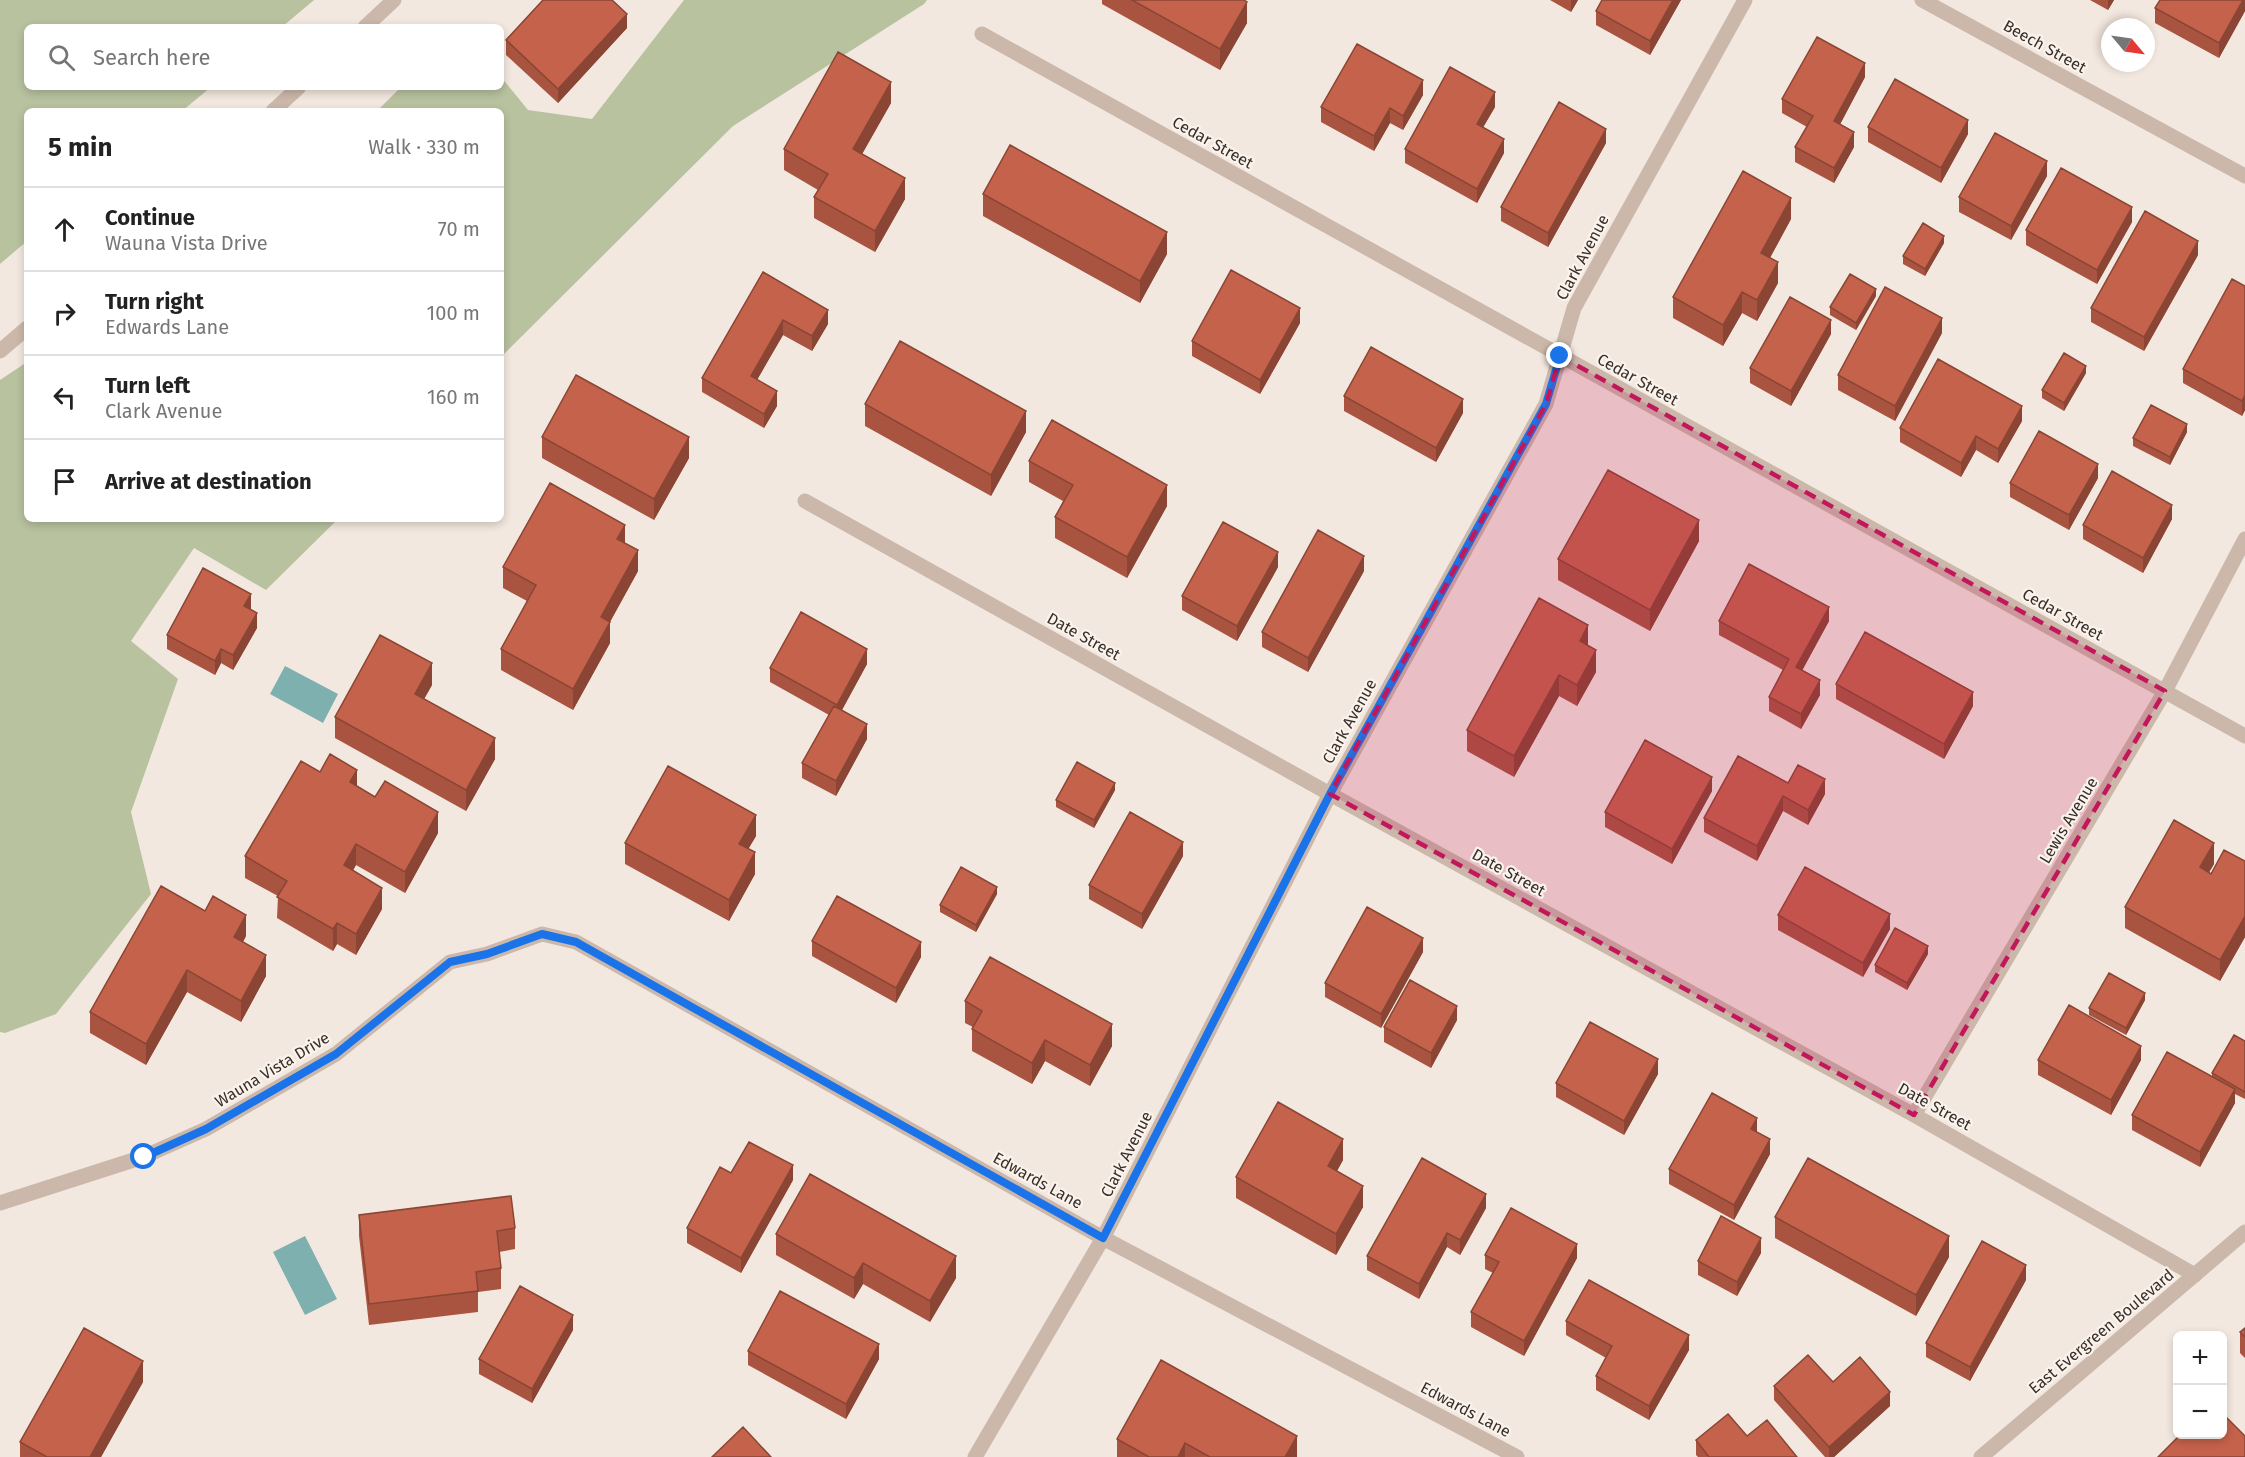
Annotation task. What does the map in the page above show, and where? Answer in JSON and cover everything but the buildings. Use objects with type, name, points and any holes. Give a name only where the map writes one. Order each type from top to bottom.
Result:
[{"type":"street","points":[[368,24],[394,0]]},
{"type":"street","name":"Clark Avenue","points":[[975,1457],[1103,1238],[1330,794],[1546,404],[1574,308],[1745,0]]},
{"type":"street","name":"Beech Street","points":[[1922,0],[2245,176]]},
{"type":"street","name":"Cedar Street","points":[[982,34],[2245,736]]},
{"type":"street","points":[[276,108],[296,90]]},
{"type":"street","points":[[0,351],[24,331]]},
{"type":"street","name":"Date Street","points":[[805,501],[1330,794],[1914,1115],[2195,1275]]},
{"type":"street","name":"Lewis Avenue","points":[[1914,1115],[2164,691],[2245,539]]},
{"type":"street","name":"Edwards Lane","points":[[542,934],[576,942],[1103,1238],[1518,1457]]},
{"type":"street","name":"Wauna Vista Drive","points":[[0,1203],[144,1157],[206,1129],[336,1054],[450,962],[487,954],[542,934]]},
{"type":"street","name":"East Evergreen Boulevard","points":[[1981,1457],[2245,1232]]},
{"type":"highlighted area","points":[[1560,356],[2165,691],[1914,1115],[1330,794],[1546,404]]},
{"type":"green space","points":[[0,0],[314,0],[286,24],[24,24],[24,90],[207,90],[186,108],[24,108],[24,244],[0,264]]},
{"type":"green space","points":[[684,0],[927,0],[733,126],[504,354],[504,108],[380,108],[398,90],[504,90],[504,81],[528,110],[592,119]]},
{"type":"green space","points":[[24,364],[24,522],[335,522],[266,590],[194,548],[131,641],[178,679],[131,812],[151,894],[56,1014],[5,1033],[0,1032],[0,380]]},
{"type":"water","points":[[285,666],[338,694],[323,723],[270,694]]},
{"type":"water","points":[[305,1236],[337,1299],[305,1315],[273,1252]]},
{"type":"route","points":[[144,1157],[206,1129],[336,1054],[450,962],[487,954],[542,934],[576,942],[1103,1238],[1330,794],[1546,404],[1560,356]]}]
